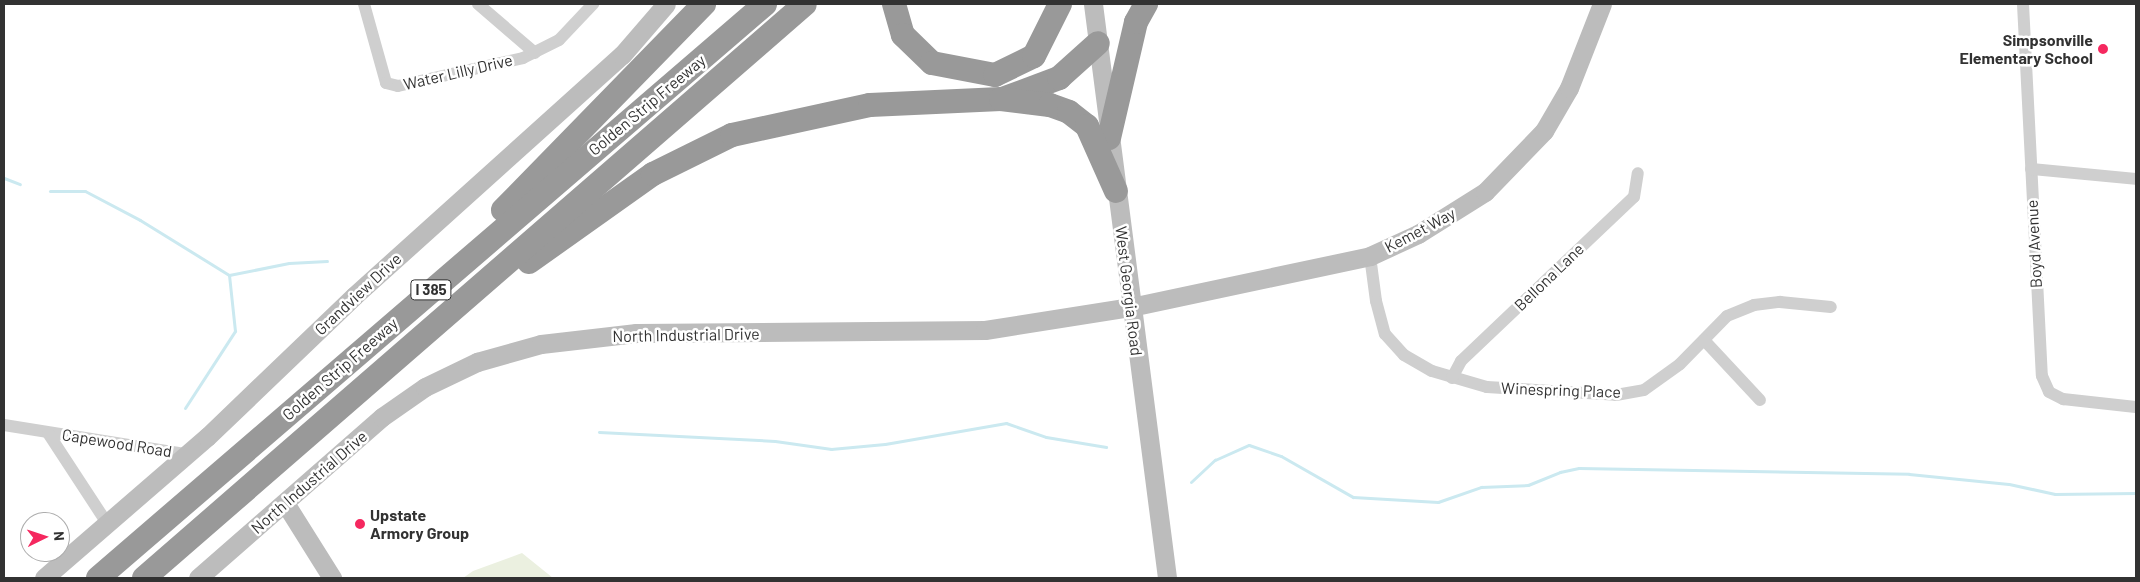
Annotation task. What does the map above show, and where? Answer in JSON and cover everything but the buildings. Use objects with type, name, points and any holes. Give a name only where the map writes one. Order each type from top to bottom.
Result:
[{"type":"highway","points":[[405,313],[704,4]]},
{"type":"highway","name":"Golden Strip Freeway","points":[[98,578],[765,4]]},
{"type":"highway","name":"Golden Strip Freeway","points":[[144,578],[805,4]]},
{"type":"highway","points":[[894,4],[903,35],[932,63],[995,75],[1034,56],[1060,4]]},
{"type":"highway","points":[[1109,138],[1136,22],[1146,4]]},
{"type":"highway","points":[[1001,99],[1059,78],[1098,43]]},
{"type":"highway","points":[[431,330],[654,174],[732,135],[870,105],[1001,99],[1050,105],[1069,112],[1087,126],[1116,191]]},
{"type":"street","name":"Water Lilly Drive","points":[[364,4],[386,83],[390,86],[407,84],[535,52],[559,40],[593,4]]},
{"type":"street","points":[[478,4],[535,52]]},
{"type":"street","name":"West Georgia Road","points":[[1092,4],[1167,578]]},
{"type":"street","name":"Kemet Way","points":[[1131,307],[1370,256],[1418,234],[1479,196],[1544,131],[1569,88],[1602,4]]},
{"type":"street","name":"Boyd Avenue","points":[[2023,4],[2040,364],[2045,386],[2063,399],[2136,407]]},
{"type":"street","name":"Grandview Drive","points":[[44,578],[186,454],[354,296],[622,55],[662,6]]},
{"type":"street","points":[[2031,169],[2136,179]]},
{"type":"street","name":"Bellona Lane","points":[[1452,378],[1461,361],[1634,196],[1638,173]]},
{"type":"street","name":"Winespring Place","points":[[1370,256],[1376,301],[1385,334],[1404,355],[1452,378],[1488,386],[1616,395],[1644,390],[1680,364],[1727,316],[1754,305],[1780,302],[1831,307]]},
{"type":"street","name":"North Industrial Drive","points":[[198,578],[382,417],[426,387],[477,362],[541,344],[636,333],[985,330],[1131,307]]},
{"type":"street","points":[[1704,340],[1760,400]]},
{"type":"street","name":"Capewood Road","points":[[4,424],[48,433],[186,454]]},
{"type":"street","name":"Capewood Road","points":[[48,433],[107,523]]},
{"type":"street","points":[[285,503],[332,578]]},
{"type":"green space","points":[[522,553],[553,578],[463,578],[473,571]]},
{"type":"waterway","points":[[4,178],[20,184]]},
{"type":"waterway","points":[[50,191],[85,191],[140,220],[229,275],[289,263],[327,261]]},
{"type":"waterway","points":[[185,408],[235,331],[229,275]]},
{"type":"waterway","points":[[599,432],[775,441],[831,449],[885,444],[1006,423],[1046,437],[1106,447]]},
{"type":"waterway","points":[[1191,482],[1215,460],[1249,445],[1281,456],[1353,497],[1438,502],[1481,487],[1528,485],[1560,472],[1579,468],[1909,474],[2009,484],[2055,494],[2136,493]]},
{"type":"place","name":"Simpsonville Elementary School","points":[[2103,49]]},
{"type":"place","name":"Upstate Armory Group","points":[[360,524]]}]
